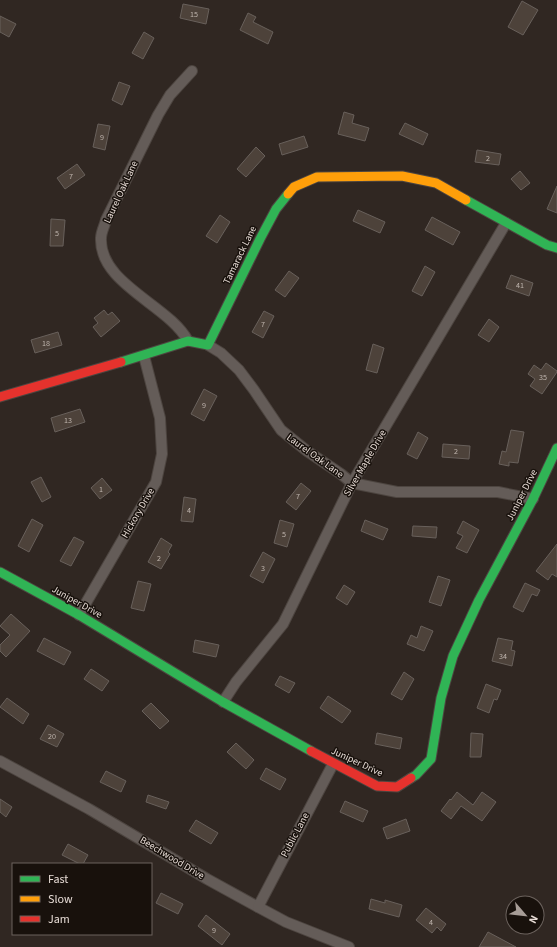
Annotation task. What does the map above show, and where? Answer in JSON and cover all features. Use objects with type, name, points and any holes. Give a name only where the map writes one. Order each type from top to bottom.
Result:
[{"type":"street","name":"Laurel Oak Lane","points":[[188,341],[176,324],[115,274],[103,254],[101,237],[106,220],[158,115],[170,95],[192,71]]},
{"type":"street","name":"Tamarack Lane","points":[[208,345],[276,209],[294,187],[317,178],[402,176],[436,183],[506,223]]},
{"type":"street","points":[[506,223],[547,245],[557,248]]},
{"type":"street","name":"Silver Maple Drive","points":[[224,702],[236,682],[283,624],[352,483],[506,223]]},
{"type":"street","points":[[0,397],[144,356],[188,341],[208,345]]},
{"type":"street","name":"Laurel Oak Lane","points":[[208,345],[221,353],[239,370],[281,430],[307,451],[352,483],[397,492],[498,492],[533,499]]},
{"type":"street","name":"Hickory Drive","points":[[80,615],[156,482],[162,454],[160,418],[144,356]]},
{"type":"street","name":"Juniper Drive","points":[[0,572],[80,615],[224,702],[333,764],[377,786],[397,787],[416,775],[431,759],[441,698],[453,656],[479,600],[533,499],[557,448]]},
{"type":"street","name":"Beechwood Drive","points":[[0,761],[90,809],[208,879],[286,922],[349,947]]},
{"type":"street","name":"Public Lane","points":[[258,907],[333,764]]},
{"type":"building","points":[[522,1],[538,10],[523,35],[508,27]]},
{"type":"building","points":[[183,4],[209,9],[206,24],[180,18]]},
{"type":"building","points":[[248,13],[256,17],[253,22],[273,32],[268,44],[240,30]]},
{"type":"building","points":[[0,16],[16,24],[9,37],[0,32]]},
{"type":"building","points":[[144,32],[154,38],[143,59],[132,53]]},
{"type":"building","points":[[119,82],[130,86],[122,105],[112,100]]},
{"type":"building","points":[[344,112],[354,115],[352,123],[369,128],[365,141],[338,134]]},
{"type":"building","points":[[405,123],[428,134],[423,145],[399,134]]},
{"type":"building","points":[[98,124],[110,126],[105,150],[93,147]]},
{"type":"building","points":[[304,136],[308,147],[282,155],[279,144]]},
{"type":"building","points":[[256,147],[265,156],[246,177],[237,169]]},
{"type":"building","points":[[477,150],[501,154],[499,165],[475,162]]},
{"type":"building","points":[[77,164],[85,175],[65,189],[57,178]]},
{"type":"building","points":[[520,171],[530,183],[521,190],[511,179]]},
{"type":"building","points":[[557,186],[557,213],[547,209]]},
{"type":"building","points":[[358,210],[385,222],[380,233],[353,221]]},
{"type":"building","points":[[220,215],[230,222],[217,243],[206,236]]},
{"type":"building","points":[[432,217],[460,232],[453,245],[425,230]]},
{"type":"building","points":[[51,219],[65,220],[63,246],[50,246]]},
{"type":"building","points":[[425,266],[435,272],[422,296],[412,291]]},
{"type":"building","points":[[289,271],[299,278],[285,297],[275,290]]},
{"type":"building","points":[[511,275],[533,283],[529,296],[506,288]]},
{"type":"building","points":[[104,310],[108,315],[112,312],[120,321],[101,337],[93,327],[98,323],[94,318]]},
{"type":"building","points":[[264,311],[274,316],[263,338],[252,332]]},
{"type":"building","points":[[489,319],[499,327],[489,342],[478,335]]},
{"type":"building","points":[[58,332],[62,345],[35,353],[31,340]]},
{"type":"building","points":[[373,344],[384,348],[377,373],[366,370]]},
{"type":"building","points":[[546,363],[557,372],[542,394],[530,386],[535,379],[528,374],[534,365],[541,370]]},
{"type":"building","points":[[204,389],[217,396],[204,421],[191,414]]},
{"type":"building","points":[[80,409],[85,422],[55,432],[51,418]]},
{"type":"building","points":[[511,430],[524,432],[518,463],[509,462],[509,466],[499,464],[502,451],[506,452]]},
{"type":"building","points":[[418,432],[428,438],[417,459],[407,454]]},
{"type":"building","points":[[443,444],[470,446],[469,459],[442,457]]},
{"type":"building","points":[[41,477],[51,497],[42,502],[31,482]]},
{"type":"building","points":[[102,478],[112,490],[100,499],[91,488]]},
{"type":"building","points":[[301,483],[311,491],[296,510],[286,502]]},
{"type":"building","points":[[184,497],[196,499],[193,522],[181,521]]},
{"type":"building","points":[[32,519],[43,525],[29,552],[18,546]]},
{"type":"building","points":[[280,520],[294,524],[287,547],[274,543]]},
{"type":"building","points":[[365,520],[388,529],[383,540],[361,531]]},
{"type":"building","points":[[463,521],[479,530],[467,553],[456,548],[463,536],[457,533]]},
{"type":"building","points":[[413,526],[437,527],[436,538],[412,536]]},
{"type":"building","points":[[74,537],[84,542],[71,566],[60,561]]},
{"type":"building","points":[[161,538],[172,545],[168,552],[170,554],[161,569],[148,562]]},
{"type":"building","points":[[557,544],[557,577],[552,574],[548,580],[536,571]]},
{"type":"building","points":[[263,552],[275,559],[263,583],[250,576]]},
{"type":"building","points":[[438,576],[450,580],[441,606],[429,602]]},
{"type":"building","points":[[138,581],[151,584],[144,611],[131,608]]},
{"type":"building","points":[[525,583],[540,590],[537,596],[532,594],[523,612],[513,607]]},
{"type":"building","points":[[344,585],[355,592],[347,605],[336,598]]},
{"type":"building","points":[[11,614],[30,631],[6,657],[0,651],[0,645],[10,635],[0,626]]},
{"type":"building","points":[[421,626],[433,631],[424,651],[407,644],[411,635],[417,638]]},
{"type":"building","points":[[44,638],[71,652],[64,665],[37,651]]},
{"type":"building","points":[[498,638],[513,641],[511,650],[515,651],[512,666],[492,661]]},
{"type":"building","points":[[195,640],[219,645],[216,657],[193,652]]},
{"type":"building","points":[[91,669],[109,681],[102,691],[84,679]]},
{"type":"building","points":[[404,672],[414,679],[402,700],[391,694]]},
{"type":"building","points":[[280,676],[295,683],[289,693],[275,685]]},
{"type":"building","points":[[486,684],[501,690],[497,700],[494,699],[489,713],[477,708]]},
{"type":"building","points":[[328,696],[351,711],[342,723],[320,708]]},
{"type":"building","points":[[7,698],[29,714],[23,724],[0,707]]},
{"type":"building","points":[[151,703],[169,721],[160,729],[142,711]]},
{"type":"building","points":[[48,725],[64,734],[57,747],[40,739]]},
{"type":"building","points":[[377,733],[402,738],[400,749],[375,744]]},
{"type":"building","points":[[471,733],[483,734],[481,757],[470,757]]},
{"type":"building","points":[[236,743],[254,760],[246,769],[227,752]]},
{"type":"building","points":[[266,768],[286,779],[280,790],[260,779]]},
{"type":"building","points":[[106,771],[126,781],[121,792],[100,782]]},
{"type":"building","points":[[457,792],[473,805],[482,792],[496,802],[482,821],[461,806],[451,819],[441,811]]},
{"type":"building","points":[[148,795],[169,802],[166,809],[146,802]]},
{"type":"building","points":[[0,799],[12,807],[6,817],[0,812]]},
{"type":"building","points":[[345,801],[368,811],[363,822],[340,812]]},
{"type":"building","points":[[406,819],[410,831],[387,839],[383,828]]},
{"type":"building","points":[[196,820],[218,833],[211,844],[189,831]]},
{"type":"building","points":[[68,844],[88,855],[84,863],[78,863],[62,855]]},
{"type":"building","points":[[161,893],[183,904],[178,914],[156,903]]},
{"type":"building","points":[[371,899],[385,903],[385,900],[402,905],[399,917],[369,909]]},
{"type":"building","points":[[426,908],[446,924],[441,931],[437,927],[432,933],[416,920]]},
{"type":"building","points":[[206,915],[230,934],[222,945],[198,926]]},
{"type":"building","points":[[488,932],[516,947],[479,947]]},
{"type":"traffic: fast","points":[[121,362],[188,341],[208,345],[260,239],[276,209],[288,194]]},
{"type":"traffic: fast","points":[[466,200],[547,245],[557,248]]},
{"type":"traffic: fast","points":[[411,778],[416,775],[431,759],[441,698],[453,656],[479,600],[533,499],[557,448]]},
{"type":"traffic: fast","points":[[0,572],[79,615],[223,702],[311,751]]},
{"type":"traffic: slow","points":[[288,194],[294,187],[317,177],[402,176],[436,183],[466,200]]},
{"type":"traffic: jam","points":[[0,397],[121,362]]},
{"type":"traffic: jam","points":[[311,751],[377,786],[397,787],[411,778]]}]
